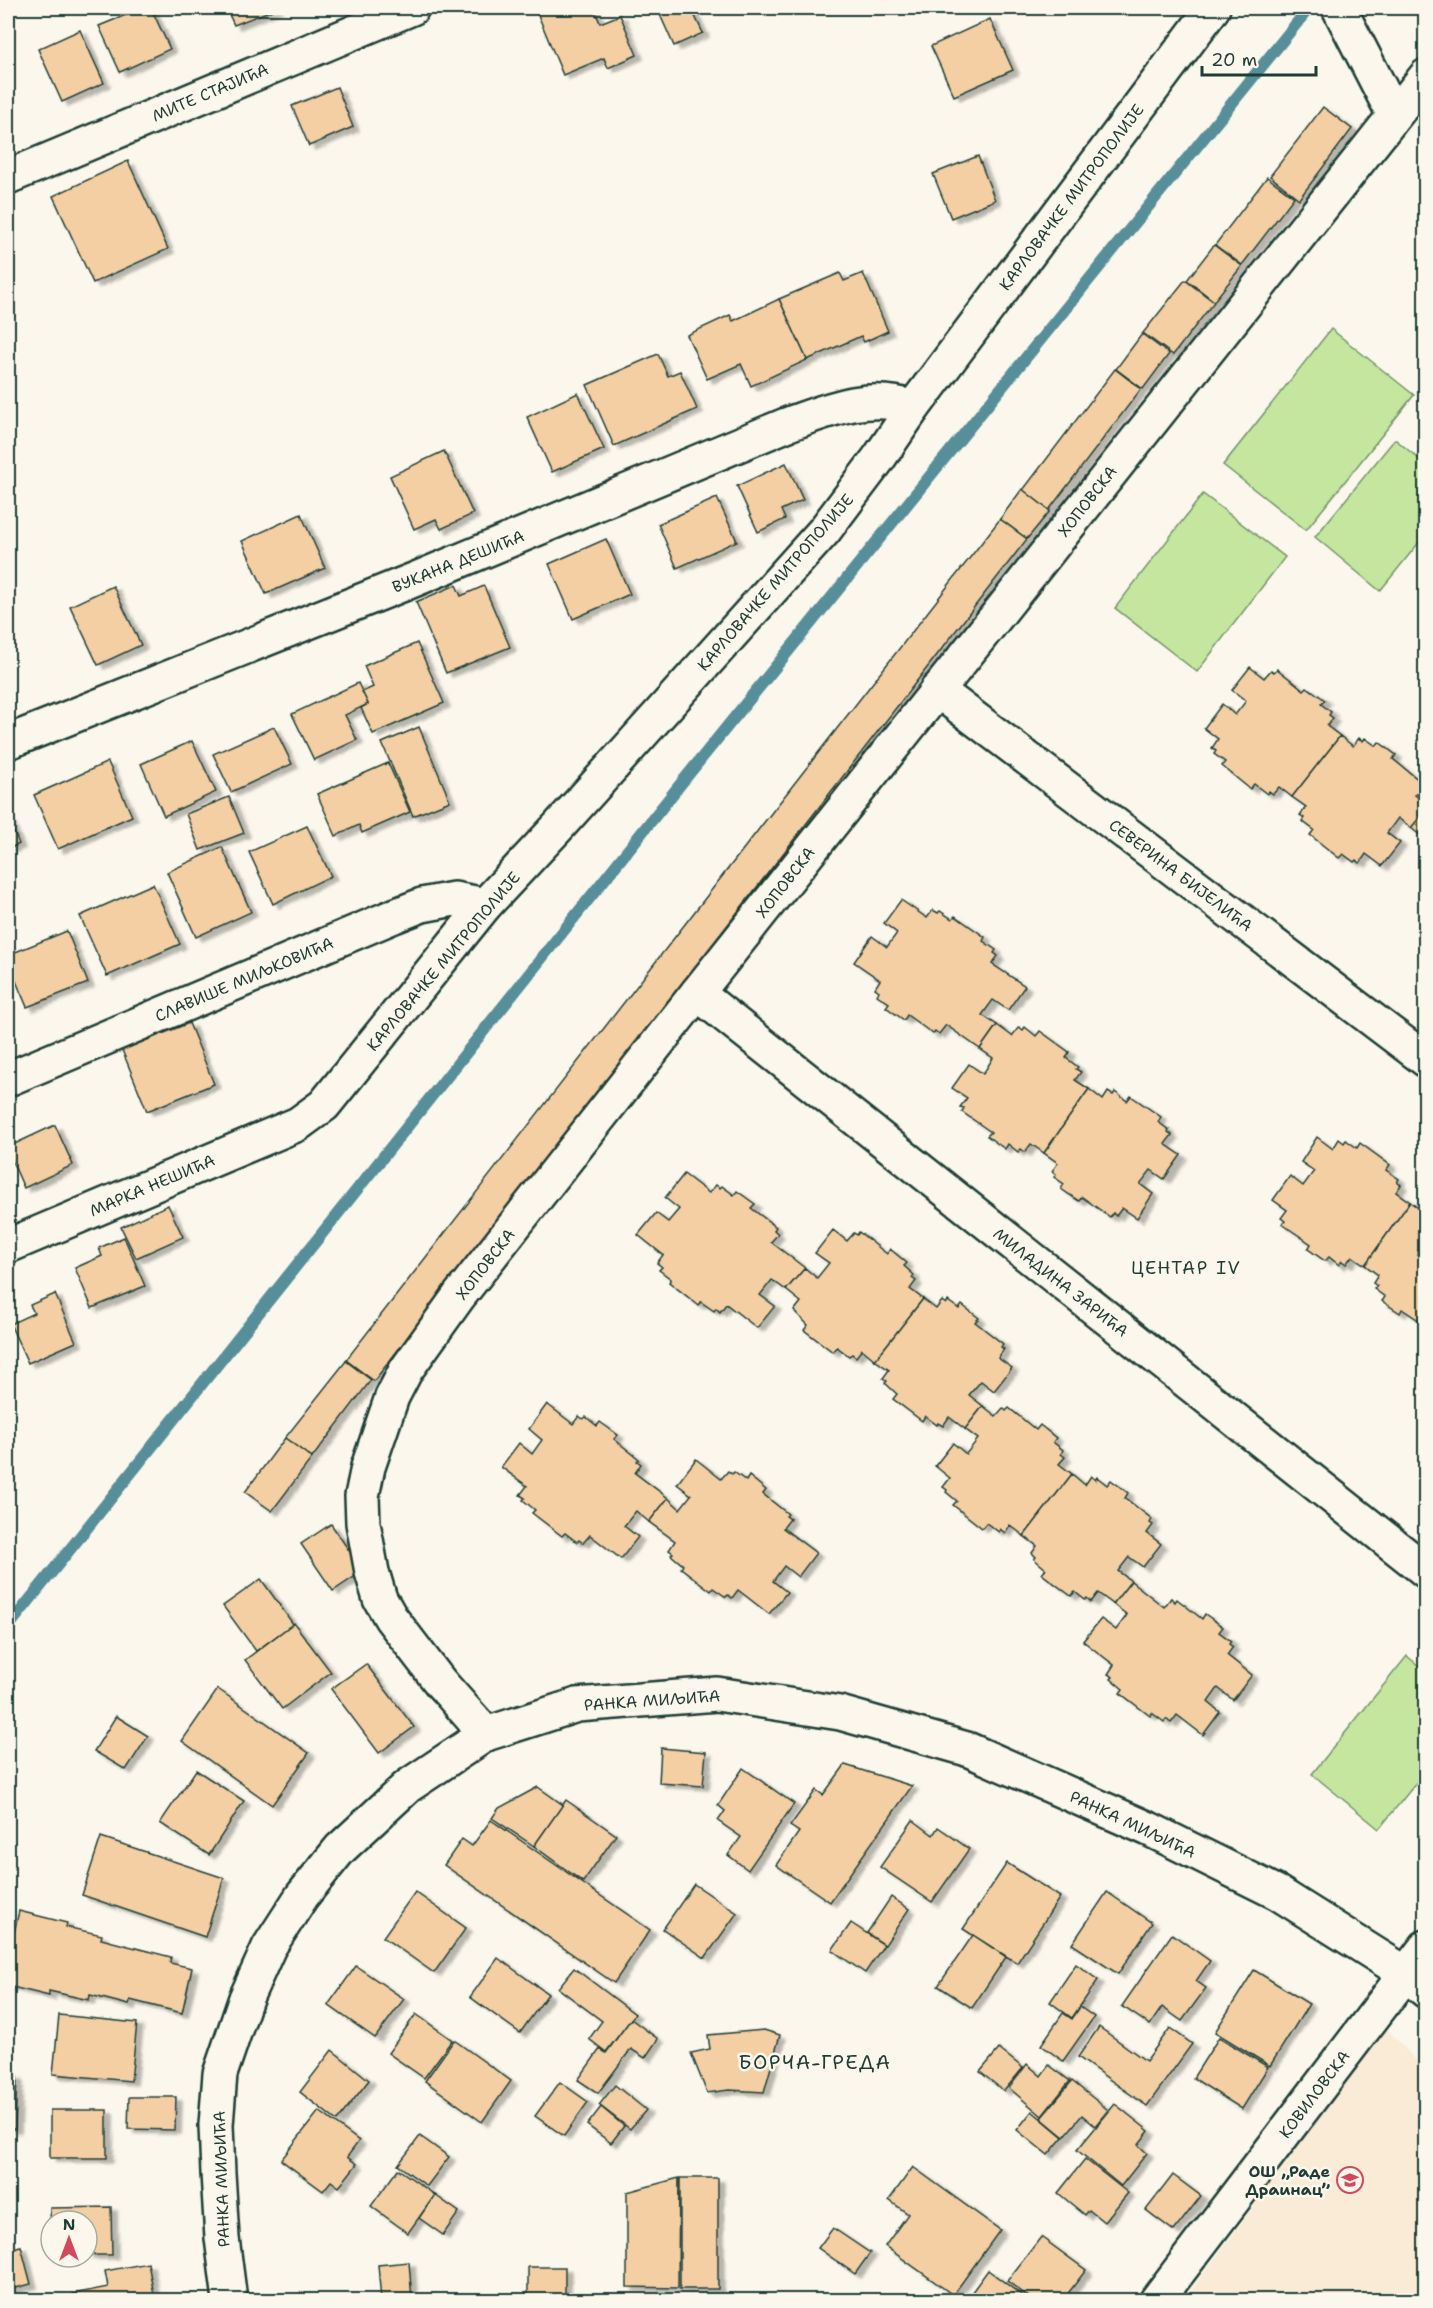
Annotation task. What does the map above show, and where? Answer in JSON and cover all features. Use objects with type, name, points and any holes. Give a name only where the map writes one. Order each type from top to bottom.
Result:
[{"type":"street","name":"МИТЕ СТАЈИЋА","points":[[8,177],[412,8]]},
{"type":"street","name":"КАРЛОВАЧКЕ МИТРОПОЛИЈЕ","points":[[298,1124],[324,1105],[484,905],[558,827],[824,531],[913,408],[1213,8]]},
{"type":"street","points":[[1340,8],[1394,115]]},
{"type":"street","name":"ХОПОВСКА","points":[[486,1734],[440,1682],[392,1618],[380,1599],[372,1572],[363,1522],[362,1496],[368,1467],[392,1397],[406,1370],[459,1296],[697,993],[1425,76]]},
{"type":"street","name":"ВУКАНА ДЕШИЋА","points":[[8,742],[416,579],[786,425],[830,409],[871,402],[895,402],[913,408]]},
{"type":"street","name":"СЕВЕРИНА БИЈЕЛИЋА","points":[[937,690],[1425,1060]]},
{"type":"street","name":"СЛАВИШЕ МИЉКОВИЋА","points":[[8,1079],[423,905],[454,898],[484,905]]},
{"type":"street","name":"МИЛАДИНА ЗАРИЋА","points":[[697,993],[1425,1571]]},
{"type":"street","name":"МАРКА НЕШИЋА","points":[[8,1246],[298,1124]]},
{"type":"street","name":"РАНКА МИЉИЋА","points":[[230,2301],[222,2238],[218,2173],[216,2125],[220,2074],[246,1998],[269,1947],[303,1896],[340,1849],[408,1786],[486,1734],[577,1705],[717,1694],[840,1713],[967,1749],[1149,1829],[1278,1893],[1415,1982]]},
{"type":"street","name":"КОВИЛОВСКА","points":[[1157,2301],[1415,1982],[1425,1947]]},
{"type":"shaded area","name":"ОШ „Раде Драинац”","points":[[1386,2028],[1425,2070],[1425,2300],[1184,2300]]},
{"type":"green space","points":[[1331,329],[1414,395],[1306,530],[1223,465]]},
{"type":"green space","points":[[1395,439],[1425,464],[1425,535],[1380,591],[1315,537]]},
{"type":"green space","points":[[1203,494],[1285,557],[1197,672],[1115,608]]},
{"type":"green space","points":[[1407,1656],[1425,1671],[1425,1772],[1379,1829],[1312,1774]]},
{"type":"building","points":[[143,8],[151,8],[170,49],[120,72],[99,26]]},
{"type":"building","points":[[226,8],[277,8],[234,25]]},
{"type":"building","points":[[594,8],[600,23],[620,15],[637,55],[608,68],[604,58],[563,75],[536,10]]},
{"type":"building","points":[[657,8],[691,8],[703,33],[674,46]]},
{"type":"building","points":[[990,19],[1013,70],[954,96],[931,46]]},
{"type":"building","points":[[80,30],[104,83],[62,102],[38,49]]},
{"type":"building","points":[[337,87],[353,127],[309,146],[292,106]]},
{"type":"building","points":[[1323,107],[1352,129],[1299,199],[1270,176]]},
{"type":"building","points":[[978,156],[995,200],[951,218],[933,174]]},
{"type":"building","points":[[128,161],[168,249],[93,283],[53,196]]},
{"type":"building","points":[[1267,177],[1294,197],[1242,265],[1215,245]]},
{"type":"building","points":[[1214,245],[1242,266],[1214,301],[1187,280]]},
{"type":"building","points":[[840,273],[844,281],[863,273],[888,331],[864,342],[861,336],[807,360],[779,299]]},
{"type":"building","points":[[1185,280],[1214,302],[1173,355],[1143,333]]},
{"type":"building","points":[[779,299],[807,360],[751,386],[741,364],[707,379],[687,335],[730,315],[733,321]]},
{"type":"building","points":[[1142,334],[1169,354],[1143,389],[1116,369]]},
{"type":"building","points":[[658,354],[668,376],[680,371],[697,409],[614,446],[587,385]]},
{"type":"building","points":[[1115,369],[1141,389],[1049,510],[1023,490]]},
{"type":"building","points":[[578,393],[604,449],[552,472],[527,417]]},
{"type":"building","points":[[444,451],[473,514],[441,529],[436,519],[414,529],[390,476]]},
{"type":"building","points":[[786,463],[803,500],[781,510],[785,519],[758,532],[737,486]]},
{"type":"building","points":[[1022,489],[1050,511],[1027,539],[1000,519]]},
{"type":"building","points":[[717,498],[737,541],[677,568],[658,524]]},
{"type":"building","points":[[301,514],[325,568],[266,594],[242,541]]},
{"type":"building","points":[[1000,519],[1027,539],[374,1381],[346,1360]]},
{"type":"building","points":[[606,539],[630,594],[573,619],[549,564]]},
{"type":"building","points":[[456,585],[461,596],[484,586],[510,647],[446,673],[416,602]]},
{"type":"building","points":[[113,586],[141,645],[98,665],[70,606]]},
{"type":"building","points":[[417,643],[444,703],[373,734],[361,708],[368,704],[362,692],[373,687],[364,666]]},
{"type":"building","points":[[1250,667],[1264,678],[1271,670],[1274,672],[1277,669],[1304,690],[1307,687],[1325,700],[1321,704],[1331,712],[1329,715],[1333,718],[1327,726],[1340,736],[1292,797],[1279,787],[1273,794],[1269,791],[1267,794],[1254,784],[1250,789],[1222,766],[1225,762],[1214,754],[1216,751],[1212,748],[1218,739],[1204,728],[1222,704],[1235,715],[1246,701],[1232,690]]},
{"type":"building","points":[[358,683],[368,704],[345,715],[357,740],[314,760],[292,714]]},
{"type":"building","points":[[274,727],[292,764],[231,792],[213,754]]},
{"type":"building","points":[[419,727],[450,801],[413,816],[382,743]]},
{"type":"building","points":[[1340,736],[1353,746],[1359,738],[1363,741],[1365,738],[1376,746],[1379,742],[1396,755],[1393,759],[1420,781],[1418,784],[1421,787],[1415,795],[1426,803],[1426,810],[1411,828],[1398,818],[1387,833],[1400,843],[1382,866],[1366,854],[1360,863],[1356,860],[1354,862],[1343,854],[1339,858],[1310,835],[1314,830],[1302,821],[1304,818],[1300,815],[1306,807],[1292,797]]},
{"type":"building","points":[[192,741],[216,792],[164,816],[141,764]]},
{"type":"building","points":[[108,762],[132,816],[58,849],[34,795]]},
{"type":"building","points":[[388,763],[410,812],[362,833],[359,825],[336,836],[317,794]]},
{"type":"building","points":[[229,797],[244,833],[200,850],[186,814]]},
{"type":"building","points":[[1426,810],[1426,840],[1411,828]]},
{"type":"building","points":[[8,817],[19,844],[8,849]]},
{"type":"building","points":[[307,826],[331,876],[273,904],[249,852]]},
{"type":"building","points":[[222,847],[251,912],[196,937],[167,872]]},
{"type":"building","points":[[153,884],[180,944],[107,976],[80,916]]},
{"type":"building","points":[[901,900],[927,918],[933,910],[938,913],[940,911],[952,919],[955,916],[985,937],[983,941],[996,950],[994,953],[998,956],[992,964],[1025,986],[1008,1010],[993,1000],[982,1015],[997,1025],[980,1049],[946,1025],[939,1034],[935,1031],[933,1034],[907,1015],[904,1020],[886,1007],[889,1003],[877,995],[879,991],[875,988],[880,980],[854,962],[872,936],[887,947],[897,933],[884,923]]},
{"type":"building","points":[[67,931],[88,983],[27,1007],[8,962],[8,955]]},
{"type":"building","points":[[189,1023],[214,1084],[147,1111],[122,1050]]},
{"type":"building","points":[[997,1025],[1012,1036],[1019,1027],[1023,1030],[1025,1027],[1036,1036],[1040,1031],[1069,1052],[1066,1058],[1081,1072],[1075,1080],[1089,1089],[1044,1153],[1031,1144],[1025,1152],[1021,1149],[1018,1152],[1008,1144],[1005,1149],[987,1136],[991,1132],[962,1112],[964,1108],[960,1107],[967,1098],[952,1088],[969,1064],[983,1074],[993,1058],[980,1049]]},
{"type":"building","points":[[1089,1089],[1103,1100],[1108,1092],[1113,1095],[1115,1092],[1127,1101],[1131,1096],[1161,1117],[1158,1122],[1172,1135],[1165,1144],[1181,1155],[1164,1179],[1151,1170],[1140,1184],[1153,1194],[1137,1218],[1122,1208],[1116,1216],[1113,1213],[1110,1217],[1082,1197],[1079,1201],[1061,1189],[1064,1184],[1054,1177],[1056,1174],[1052,1171],[1058,1163],[1044,1153]]},
{"type":"building","points":[[55,1125],[73,1165],[24,1188],[8,1152],[8,1147]]},
{"type":"building","points":[[1317,1137],[1333,1149],[1339,1139],[1344,1143],[1346,1140],[1357,1148],[1360,1143],[1390,1165],[1386,1170],[1399,1179],[1397,1182],[1401,1185],[1396,1192],[1410,1202],[1365,1265],[1352,1256],[1346,1264],[1342,1261],[1339,1265],[1329,1257],[1325,1261],[1308,1249],[1311,1244],[1282,1224],[1285,1221],[1281,1218],[1287,1210],[1273,1200],[1290,1176],[1303,1186],[1314,1171],[1301,1162]]},
{"type":"building","points":[[684,1174],[709,1193],[716,1185],[720,1188],[722,1186],[734,1195],[737,1191],[755,1204],[751,1208],[776,1227],[774,1230],[778,1234],[771,1242],[805,1268],[786,1290],[772,1280],[760,1295],[775,1306],[757,1328],[726,1304],[720,1312],[716,1308],[714,1311],[701,1302],[698,1305],[669,1282],[671,1279],[659,1270],[662,1267],[657,1263],[663,1255],[638,1235],[656,1213],[668,1222],[679,1209],[665,1198]]},
{"type":"building","points":[[1410,1202],[1424,1212],[1426,1210],[1426,1325],[1402,1309],[1400,1313],[1382,1301],[1385,1297],[1374,1289],[1377,1286],[1373,1283],[1378,1275],[1365,1265]]},
{"type":"building","points":[[168,1205],[183,1237],[136,1258],[121,1227]]},
{"type":"building","points":[[833,1230],[847,1241],[854,1233],[857,1235],[859,1232],[887,1254],[890,1249],[907,1263],[904,1266],[914,1275],[912,1278],[916,1281],[910,1289],[923,1299],[875,1360],[862,1349],[856,1357],[852,1354],[849,1356],[837,1347],[833,1352],[804,1330],[808,1325],[794,1311],[801,1302],[786,1290],[805,1268],[817,1278],[829,1263],[815,1253]]},
{"type":"building","points":[[124,1237],[145,1286],[92,1308],[75,1268],[102,1256],[99,1248]]},
{"type":"building","points":[[55,1294],[76,1342],[28,1363],[10,1324],[34,1313],[30,1305]]},
{"type":"building","points":[[923,1299],[936,1309],[942,1301],[946,1304],[948,1301],[959,1309],[962,1305],[979,1318],[975,1322],[1003,1344],[1001,1347],[1004,1349],[998,1358],[1012,1368],[994,1391],[981,1381],[969,1395],[983,1406],[965,1429],[949,1417],[943,1426],[938,1423],[937,1425],[925,1416],[922,1421],[893,1399],[897,1394],[883,1378],[889,1370],[875,1360]]},
{"type":"building","points":[[346,1361],[371,1380],[312,1458],[285,1438]]},
{"type":"building","points":[[547,1404],[573,1424],[579,1416],[583,1419],[586,1417],[597,1426],[600,1422],[618,1435],[614,1439],[639,1459],[637,1461],[641,1464],[635,1473],[668,1498],[649,1522],[636,1511],[624,1526],[638,1537],[621,1559],[590,1535],[583,1543],[579,1540],[577,1542],[565,1533],[562,1536],[532,1513],[535,1510],[520,1495],[527,1486],[501,1467],[519,1443],[532,1454],[542,1440],[529,1429]]},
{"type":"building","points":[[983,1406],[996,1416],[1003,1408],[1006,1411],[1009,1408],[1036,1430],[1040,1425],[1056,1438],[1053,1442],[1063,1450],[1061,1454],[1065,1457],[1059,1464],[1072,1474],[1024,1536],[1010,1525],[1005,1533],[1000,1529],[999,1532],[986,1523],[982,1528],[953,1505],[957,1501],[943,1487],[950,1478],[935,1466],[953,1443],[966,1454],[978,1439],[965,1429]]},
{"type":"building","points":[[285,1438],[312,1458],[272,1511],[245,1492]]},
{"type":"building","points":[[696,1459],[721,1479],[728,1471],[732,1474],[734,1472],[746,1481],[749,1476],[766,1490],[763,1494],[788,1514],[786,1516],[790,1519],[783,1528],[816,1553],[798,1577],[784,1566],[773,1581],[787,1592],[769,1614],[738,1590],[732,1598],[728,1595],[726,1597],[713,1588],[711,1591],[681,1568],[683,1565],[671,1555],[673,1553],[669,1550],[675,1541],[649,1522],[668,1498],[680,1509],[691,1495],[677,1484]]},
{"type":"building","points":[[1072,1474],[1085,1485],[1091,1476],[1095,1480],[1097,1477],[1107,1485],[1111,1480],[1128,1493],[1125,1498],[1152,1519],[1150,1523],[1153,1525],[1147,1533],[1161,1544],[1143,1567],[1129,1557],[1118,1571],[1131,1581],[1113,1604],[1098,1593],[1091,1602],[1075,1592],[1071,1596],[1042,1574],[1046,1569],[1034,1559],[1036,1557],[1032,1553],[1037,1546],[1024,1536]]},
{"type":"building","points":[[331,1524],[363,1571],[333,1591],[301,1544]]},
{"type":"building","points":[[261,1579],[293,1624],[256,1651],[223,1606]]},
{"type":"building","points":[[1131,1581],[1164,1607],[1171,1598],[1175,1602],[1177,1599],[1202,1619],[1205,1614],[1223,1627],[1219,1632],[1231,1641],[1229,1644],[1233,1647],[1227,1655],[1252,1675],[1233,1700],[1218,1688],[1208,1702],[1220,1712],[1203,1735],[1177,1715],[1171,1723],[1166,1719],[1164,1722],[1152,1713],[1150,1716],[1120,1693],[1123,1689],[1108,1674],[1114,1665],[1083,1641],[1101,1619],[1116,1630],[1127,1615],[1113,1604]]},
{"type":"building","points":[[294,1623],[331,1672],[282,1709],[245,1660]]},
{"type":"building","points":[[366,1664],[414,1727],[379,1753],[331,1689]]},
{"type":"building","points":[[218,1689],[309,1753],[272,1805],[182,1741]]},
{"type":"building","points":[[116,1716],[148,1736],[126,1770],[94,1751]]},
{"type":"building","points":[[661,1748],[706,1752],[703,1786],[659,1783]]},
{"type":"building","points":[[845,1765],[912,1786],[830,1902],[776,1865],[799,1832],[790,1826],[816,1790],[823,1795]]},
{"type":"building","points":[[743,1768],[794,1804],[748,1870],[728,1855],[741,1837],[718,1821],[725,1811],[718,1805]]},
{"type":"building","points":[[196,1770],[244,1801],[209,1855],[160,1823]]},
{"type":"building","points":[[538,1787],[563,1805],[534,1846],[492,1818],[499,1808]]},
{"type":"building","points":[[566,1800],[616,1835],[583,1882],[534,1846]]},
{"type":"building","points":[[491,1820],[650,1930],[614,1983],[444,1865],[462,1839],[472,1846]]},
{"type":"building","points":[[913,1820],[933,1835],[938,1827],[969,1849],[932,1902],[880,1867]]},
{"type":"building","points":[[101,1837],[224,1878],[205,1937],[82,1895]]},
{"type":"building","points":[[1007,1863],[1060,1897],[1017,1963],[963,1929]]},
{"type":"building","points":[[694,1884],[737,1913],[705,1958],[663,1929]]},
{"type":"building","points":[[415,1892],[466,1928],[434,1973],[383,1937]]},
{"type":"building","points":[[1107,1892],[1152,1923],[1118,1974],[1072,1944]]},
{"type":"building","points":[[891,1897],[909,1909],[885,1945],[867,1933]]},
{"type":"building","points":[[19,1911],[67,1923],[66,1927],[102,1935],[101,1939],[171,1957],[170,1963],[192,1968],[182,2013],[130,2000],[129,2005],[90,1995],[89,2000],[49,1991],[49,1996],[8,1986],[8,1959]]},
{"type":"building","points":[[851,1923],[884,1945],[865,1973],[832,1950]]},
{"type":"building","points":[[1172,1934],[1210,1961],[1196,1981],[1206,1988],[1182,2021],[1162,2007],[1150,2025],[1122,2006]]},
{"type":"building","points":[[973,1935],[1006,1957],[972,2008],[938,1986]]},
{"type":"building","points":[[498,1958],[548,1994],[520,2033],[470,1997]]},
{"type":"building","points":[[1076,1964],[1098,1980],[1072,2018],[1050,2002]]},
{"type":"building","points":[[356,1966],[404,1999],[375,2038],[328,2005]]},
{"type":"building","points":[[574,1968],[635,2014],[606,2052],[589,2039],[602,2021],[558,1988]]},
{"type":"building","points":[[1254,1970],[1309,2004],[1270,2066],[1215,2032]]},
{"type":"building","points":[[1080,2007],[1094,2017],[1063,2061],[1041,2045],[1063,2013],[1072,2019]]},
{"type":"building","points":[[416,2014],[452,2040],[424,2078],[388,2053]]},
{"type":"building","points":[[59,2015],[137,2023],[131,2081],[53,2074]]},
{"type":"building","points":[[631,2019],[658,2039],[645,2058],[631,2049],[598,2093],[578,2080],[600,2049],[606,2053]]},
{"type":"building","points":[[1099,2027],[1146,2061],[1170,2028],[1192,2044],[1147,2106],[1078,2057]]},
{"type":"building","points":[[764,2030],[780,2035],[764,2092],[729,2090],[707,2093],[691,2053],[710,2049],[708,2035]]},
{"type":"building","points":[[1219,2037],[1268,2067],[1242,2109],[1193,2078]]},
{"type":"building","points":[[454,2040],[511,2081],[482,2122],[425,2081]]},
{"type":"building","points":[[999,2049],[1023,2068],[1004,2091],[980,2072]]},
{"type":"building","points":[[332,2050],[369,2080],[337,2121],[300,2092]]},
{"type":"building","points":[[1027,2064],[1041,2076],[1049,2065],[1070,2081],[1042,2116],[1009,2088]]},
{"type":"building","points":[[8,2076],[17,2076],[15,2129],[8,2129]]},
{"type":"building","points":[[1072,2081],[1108,2110],[1095,2126],[1082,2115],[1064,2137],[1041,2118]]},
{"type":"building","points":[[560,2082],[588,2102],[564,2136],[535,2116]]},
{"type":"building","points":[[615,2085],[646,2110],[630,2129],[599,2105]]},
{"type":"building","points":[[129,2097],[176,2097],[175,2130],[128,2129]]},
{"type":"building","points":[[1115,2104],[1149,2131],[1138,2145],[1147,2153],[1121,2186],[1077,2150]]},
{"type":"building","points":[[601,2107],[624,2126],[611,2143],[587,2125]]},
{"type":"building","points":[[50,2110],[107,2110],[107,2158],[50,2158]]},
{"type":"building","points":[[319,2111],[359,2141],[347,2157],[357,2164],[339,2187],[331,2181],[323,2191],[281,2160]]},
{"type":"building","points":[[1032,2111],[1063,2137],[1048,2155],[1017,2130]]},
{"type":"building","points":[[420,2136],[449,2157],[427,2186],[398,2165]]},
{"type":"building","points":[[1085,2159],[1128,2193],[1104,2222],[1089,2210],[1085,2215],[1058,2193]]},
{"type":"building","points":[[913,2167],[1000,2230],[953,2295],[885,2246],[908,2214],[889,2200]]},
{"type":"building","points":[[398,2169],[435,2195],[408,2233],[371,2206]]},
{"type":"building","points":[[1173,2175],[1201,2196],[1174,2231],[1146,2210]]},
{"type":"building","points":[[679,2178],[678,2288],[627,2287],[627,2192]]},
{"type":"building","points":[[680,2178],[718,2178],[718,2289],[680,2289]]},
{"type":"building","points":[[435,2195],[459,2212],[443,2235],[419,2218]]},
{"type":"building","points":[[111,2207],[112,2255],[99,2255],[99,2209],[50,2208]]},
{"type":"building","points":[[833,2228],[870,2253],[855,2274],[818,2248]]},
{"type":"building","points":[[1041,2237],[1086,2270],[1063,2300],[1033,2300],[1007,2281]]},
{"type":"building","points":[[21,2246],[31,2284],[8,2290],[8,2249]]},
{"type":"building","points":[[409,2262],[412,2300],[381,2300],[378,2265]]},
{"type":"building","points":[[148,2263],[155,2300],[74,2300],[73,2294],[108,2287],[105,2271]]},
{"type":"building","points":[[528,2267],[565,2267],[565,2300],[528,2300]]},
{"type":"building","points":[[988,2270],[1028,2300],[966,2300]]},
{"type":"building","points":[[489,2295],[489,2300],[444,2300],[444,2298]]},
{"type":"building","points":[[591,2295],[661,2296],[661,2300],[591,2300]]},
{"type":"waterway","points":[[8,1627],[679,786],[1309,8]]},
{"type":"place","name":"ОШ „Раде Драинац”","points":[[1350,2180]]},
{"type":"district","name":"ЦЕНТАР IV","points":[[1186,1268]]},
{"type":"district","name":"БОРЧА-ГРЕДА","points":[[815,2062]]}]
